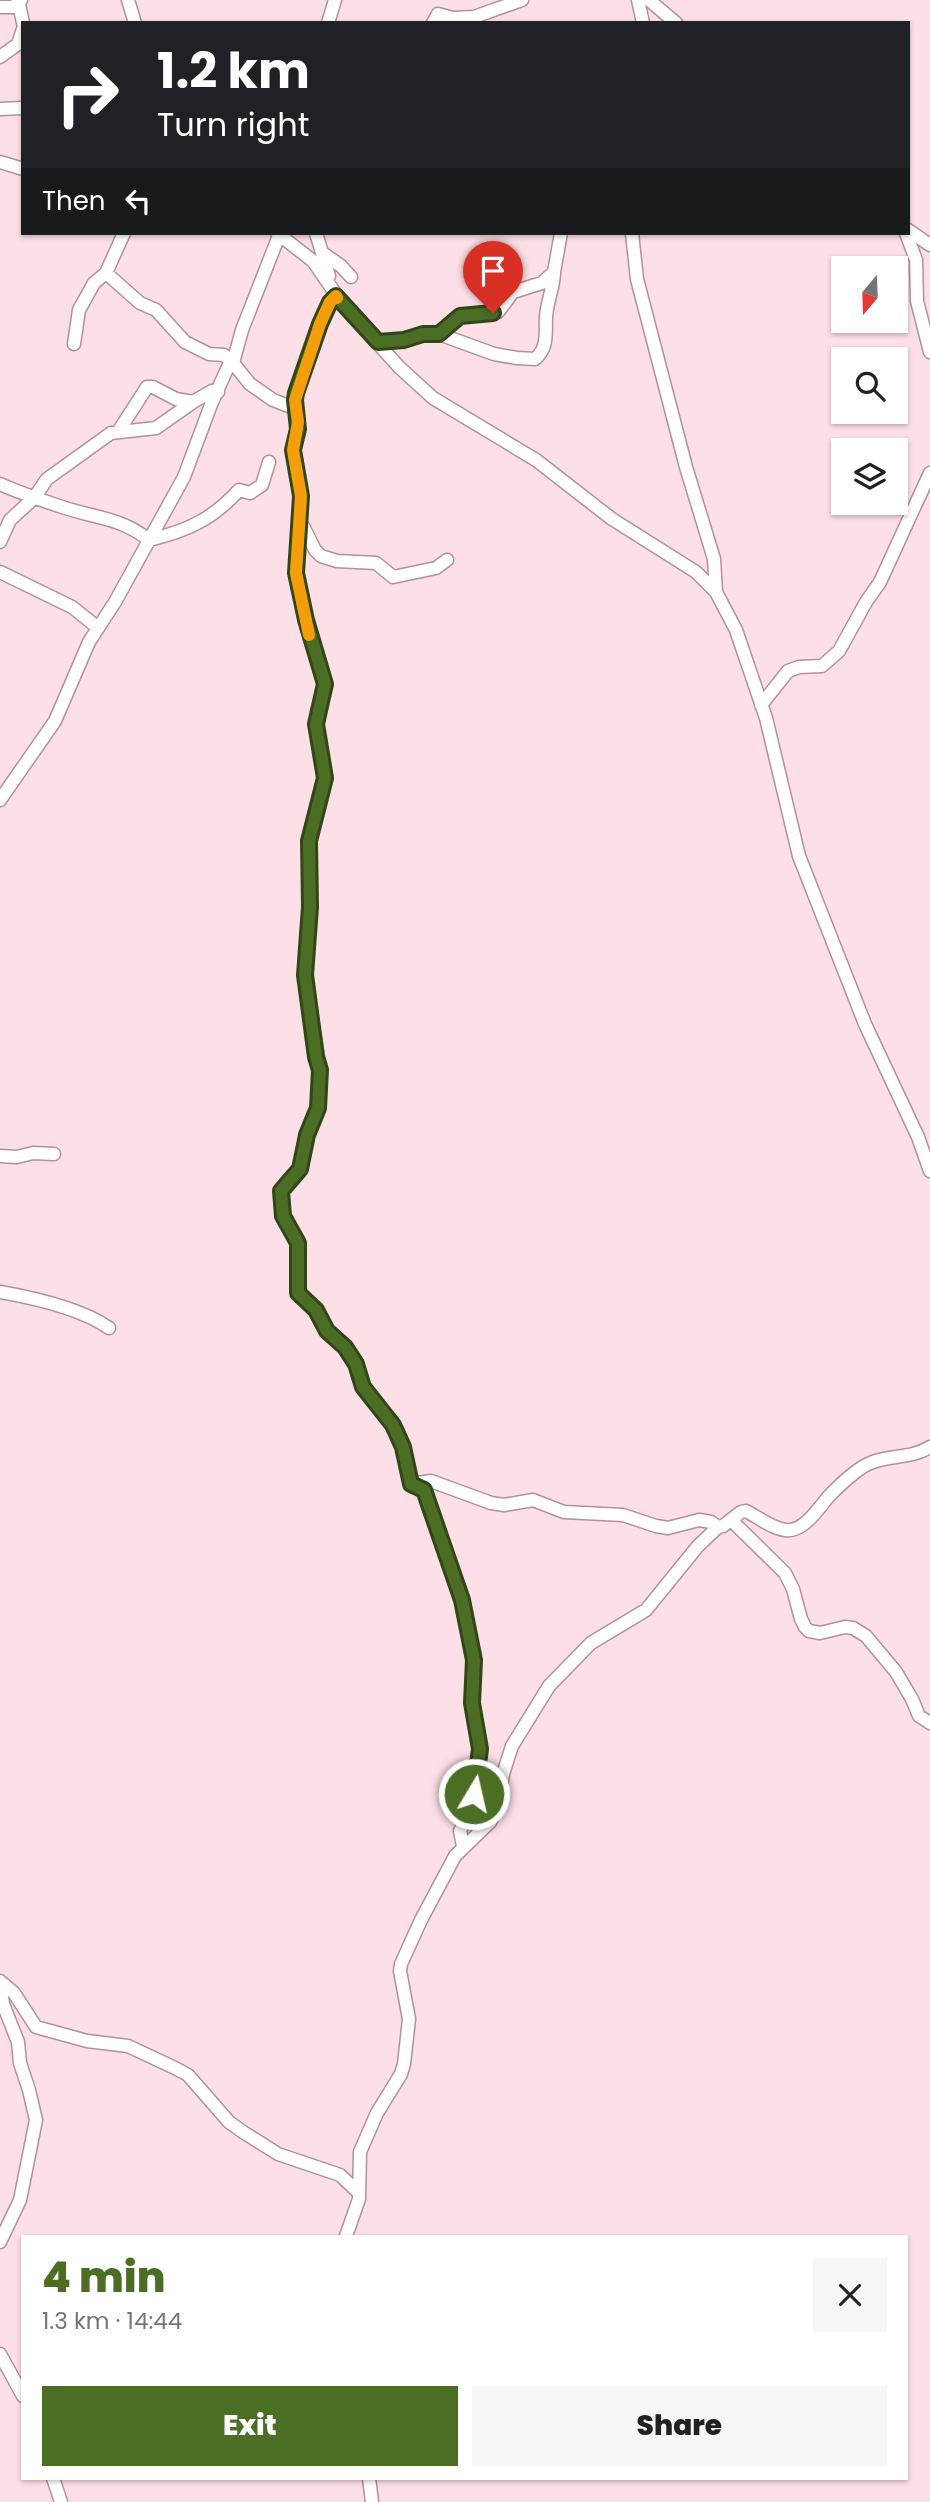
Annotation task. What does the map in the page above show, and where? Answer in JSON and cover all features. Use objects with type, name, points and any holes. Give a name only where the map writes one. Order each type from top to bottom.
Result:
[{"type":"street","points":[[128,0],[134,21]]},
{"type":"street","points":[[329,21],[335,0]]},
{"type":"street","points":[[434,21],[438,14],[453,18],[474,17],[522,0]]},
{"type":"street","points":[[638,0],[643,21]]},
{"type":"street","points":[[649,0],[674,21]]},
{"type":"street","points":[[0,7],[7,8],[20,2],[23,21]]},
{"type":"street","points":[[0,57],[18,44],[21,35]]},
{"type":"street","points":[[0,109],[21,108]]},
{"type":"street","points":[[0,162],[21,168]]},
{"type":"street","points":[[910,233],[930,245]]},
{"type":"street","points":[[74,344],[79,310],[94,283],[106,273],[123,235]]},
{"type":"street","points":[[0,800],[55,721],[97,627],[115,602],[184,477],[279,235]]},
{"type":"street","points":[[280,235],[313,261],[333,289],[399,367],[433,398],[536,460],[612,519],[703,578],[716,592],[736,630],[761,705],[799,856],[865,1024],[924,1136],[930,1171]]},
{"type":"street","points":[[317,235],[333,289],[295,400],[298,429],[293,450],[300,481],[296,573],[310,639],[325,684],[316,724],[325,778],[309,841],[310,907],[305,975],[320,1070],[319,1104],[307,1135],[300,1169],[281,1191],[282,1208],[284,1219],[298,1243],[298,1293],[316,1310],[327,1331],[345,1347],[356,1364],[363,1387],[393,1425],[403,1447],[411,1484]]},
{"type":"street","points":[[378,342],[439,334],[494,354],[535,359],[540,355],[548,330],[546,317],[554,285],[561,235]]},
{"type":"street","points":[[632,235],[637,279],[686,467],[714,559],[716,592]]},
{"type":"street","points":[[908,235],[916,260],[917,302],[930,352]]},
{"type":"street","points":[[324,254],[351,277]]},
{"type":"street","points":[[439,334],[460,316],[498,312],[513,292],[542,283],[554,272]]},
{"type":"street","points":[[106,273],[140,303],[156,310],[185,342],[209,354],[224,355],[230,365]]},
{"type":"street","points":[[230,365],[234,364],[250,384],[273,400],[296,409]]},
{"type":"street","points":[[118,432],[147,387],[153,387],[182,401],[193,402]]},
{"type":"street","points":[[0,541],[10,520],[34,498],[47,480],[111,433],[156,428],[193,402],[212,391],[218,392]]},
{"type":"street","points":[[0,484],[34,498],[125,525],[149,540],[208,519],[239,490],[250,493],[262,485],[269,462]]},
{"type":"street","points":[[761,705],[788,671],[799,667],[822,666],[839,650],[886,572],[930,473]]},
{"type":"street","points":[[300,519],[315,550],[328,559],[376,564],[393,577],[436,568],[447,560]]},
{"type":"street","points":[[0,572],[72,607],[97,627]]},
{"type":"street","points":[[0,1156],[54,1154]]},
{"type":"street","points":[[0,1292],[25,1296],[88,1316],[109,1328]]},
{"type":"street","points":[[346,2235],[359,2193],[360,2152],[377,2113],[401,2074],[404,2064],[409,2019],[401,1964],[421,1920],[463,1846],[490,1822],[499,1800],[503,1773],[512,1746],[549,1686],[590,1643],[646,1610],[689,1556],[718,1527],[741,1512],[746,1511],[775,1527],[795,1529],[867,1465],[884,1459],[919,1454],[930,1447]]},
{"type":"street","points":[[411,1484],[431,1481],[491,1503],[504,1505],[533,1500],[565,1512],[623,1515],[668,1528],[699,1520],[711,1522],[718,1527]]},
{"type":"street","points":[[411,1484],[424,1490],[446,1550],[462,1600],[474,1660],[472,1703],[480,1749],[472,1806],[460,1831],[463,1846]]},
{"type":"street","points":[[731,1520],[785,1573],[805,1627],[814,1633],[845,1627],[860,1631],[896,1672],[919,1716],[930,1723]]},
{"type":"street","points":[[0,1981],[14,1993],[36,2027],[88,2041],[128,2046],[182,2071],[197,2083],[229,2122],[243,2132],[278,2154],[341,2175],[359,2193]]},
{"type":"street","points":[[0,1981],[2,2004],[18,2042],[20,2063],[35,2112],[36,2126],[20,2200],[0,2242]]},
{"type":"street","points":[[0,2354],[21,2392]]},
{"type":"street","points":[[54,2480],[61,2502]]},
{"type":"street","points":[[369,2480],[372,2502]]},
{"type":"slow traffic","points":[[309,635],[296,573],[301,496],[293,450],[298,429],[295,400],[320,324],[330,302],[336,296],[337,298]]},
{"type":"route","points":[[474,1794],[480,1749],[472,1703],[474,1660],[462,1600],[446,1550],[424,1490],[411,1484],[403,1447],[393,1425],[363,1387],[356,1364],[345,1347],[327,1331],[316,1310],[298,1293],[298,1243],[283,1216],[281,1191],[300,1169],[307,1135],[319,1104],[320,1070],[308,1004],[305,956],[310,907],[309,841],[325,778],[316,724],[325,684],[310,639],[296,573],[301,496],[293,450],[298,429],[296,393],[320,324],[330,302],[336,296],[378,342],[439,334],[465,314],[493,313]]}]
